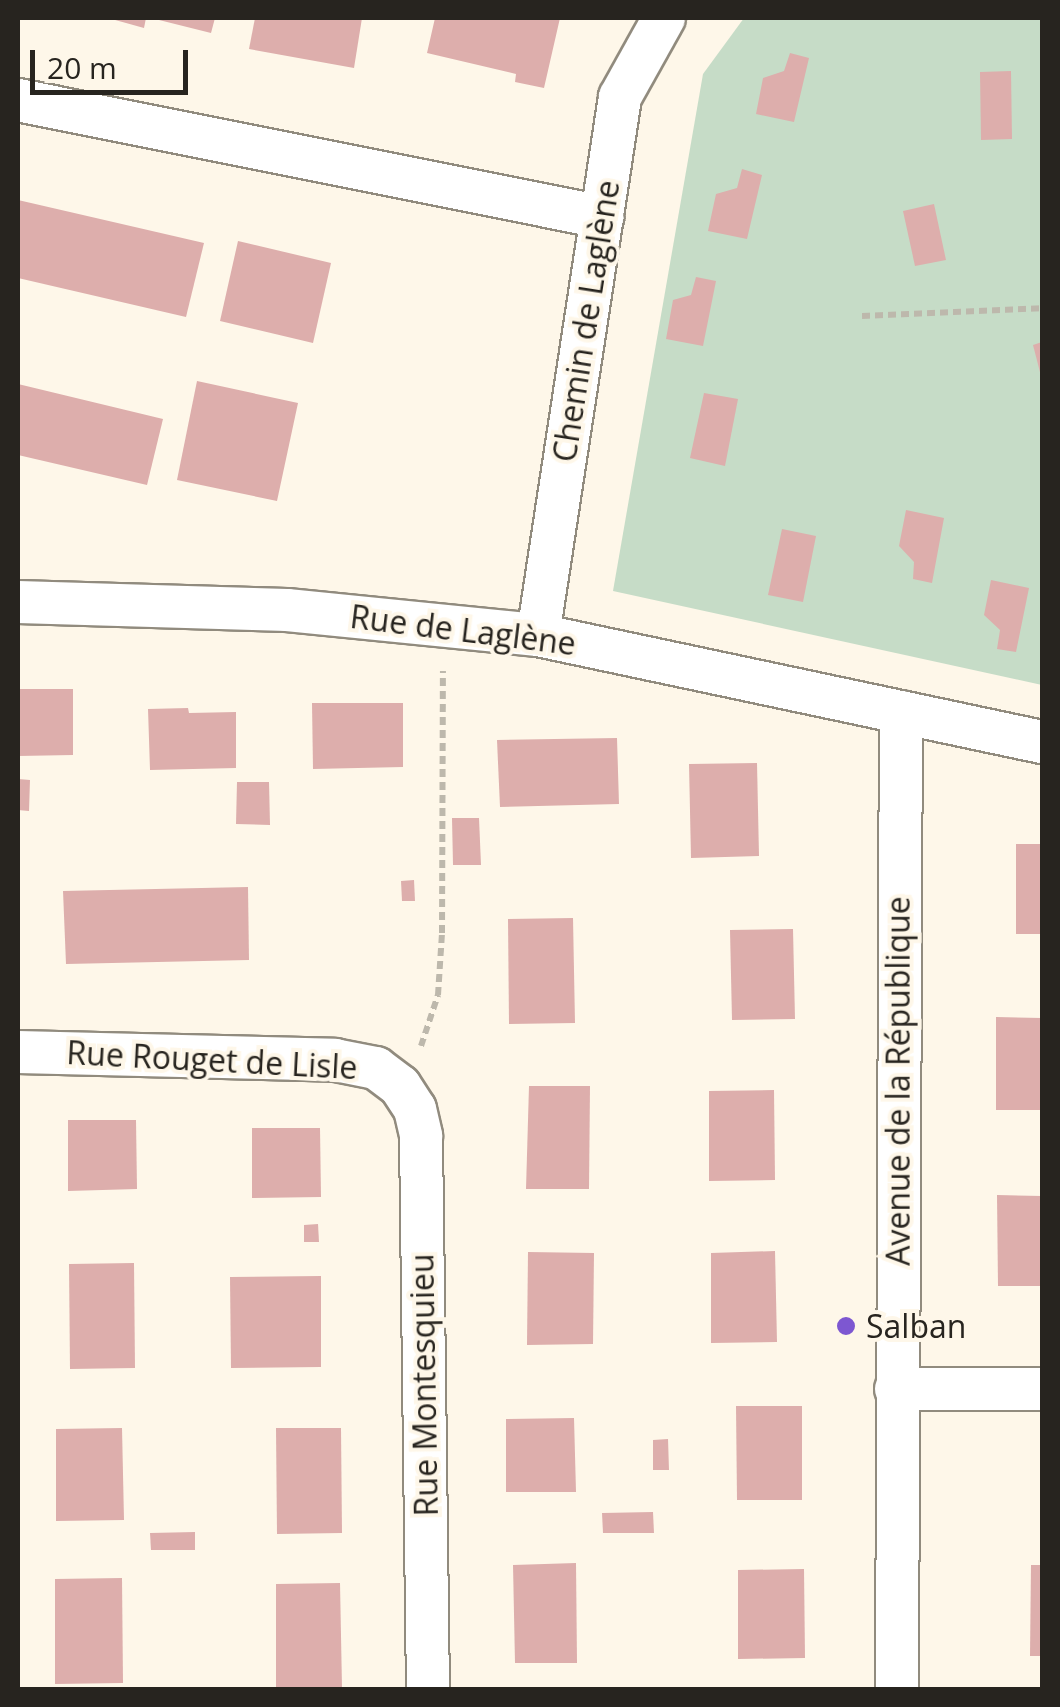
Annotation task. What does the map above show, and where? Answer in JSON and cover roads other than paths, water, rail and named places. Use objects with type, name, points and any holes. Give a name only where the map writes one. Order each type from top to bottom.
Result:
[{"type":"street","name":"Chemin de Laglène","points":[[538,634],[620,96],[664,18]]},
{"type":"street","points":[[18,100],[602,217]]},
{"type":"street","name":"Rue de Laglène","points":[[18,602],[287,610],[538,634],[1042,742]]},
{"type":"street","name":"Avenue de la République","points":[[897,1690],[902,712]]},
{"type":"street","name":"Rue Rouget de Lisle","points":[[18,1052],[335,1060],[376,1068],[400,1086]]},
{"type":"street","name":"Rue Montesquieu","points":[[400,1086],[415,1109],[422,1136],[428,1690]]},
{"type":"street","points":[[896,1389],[1042,1389]]},
{"type":"place","name":"Salban","points":[[846,1326]]}]
